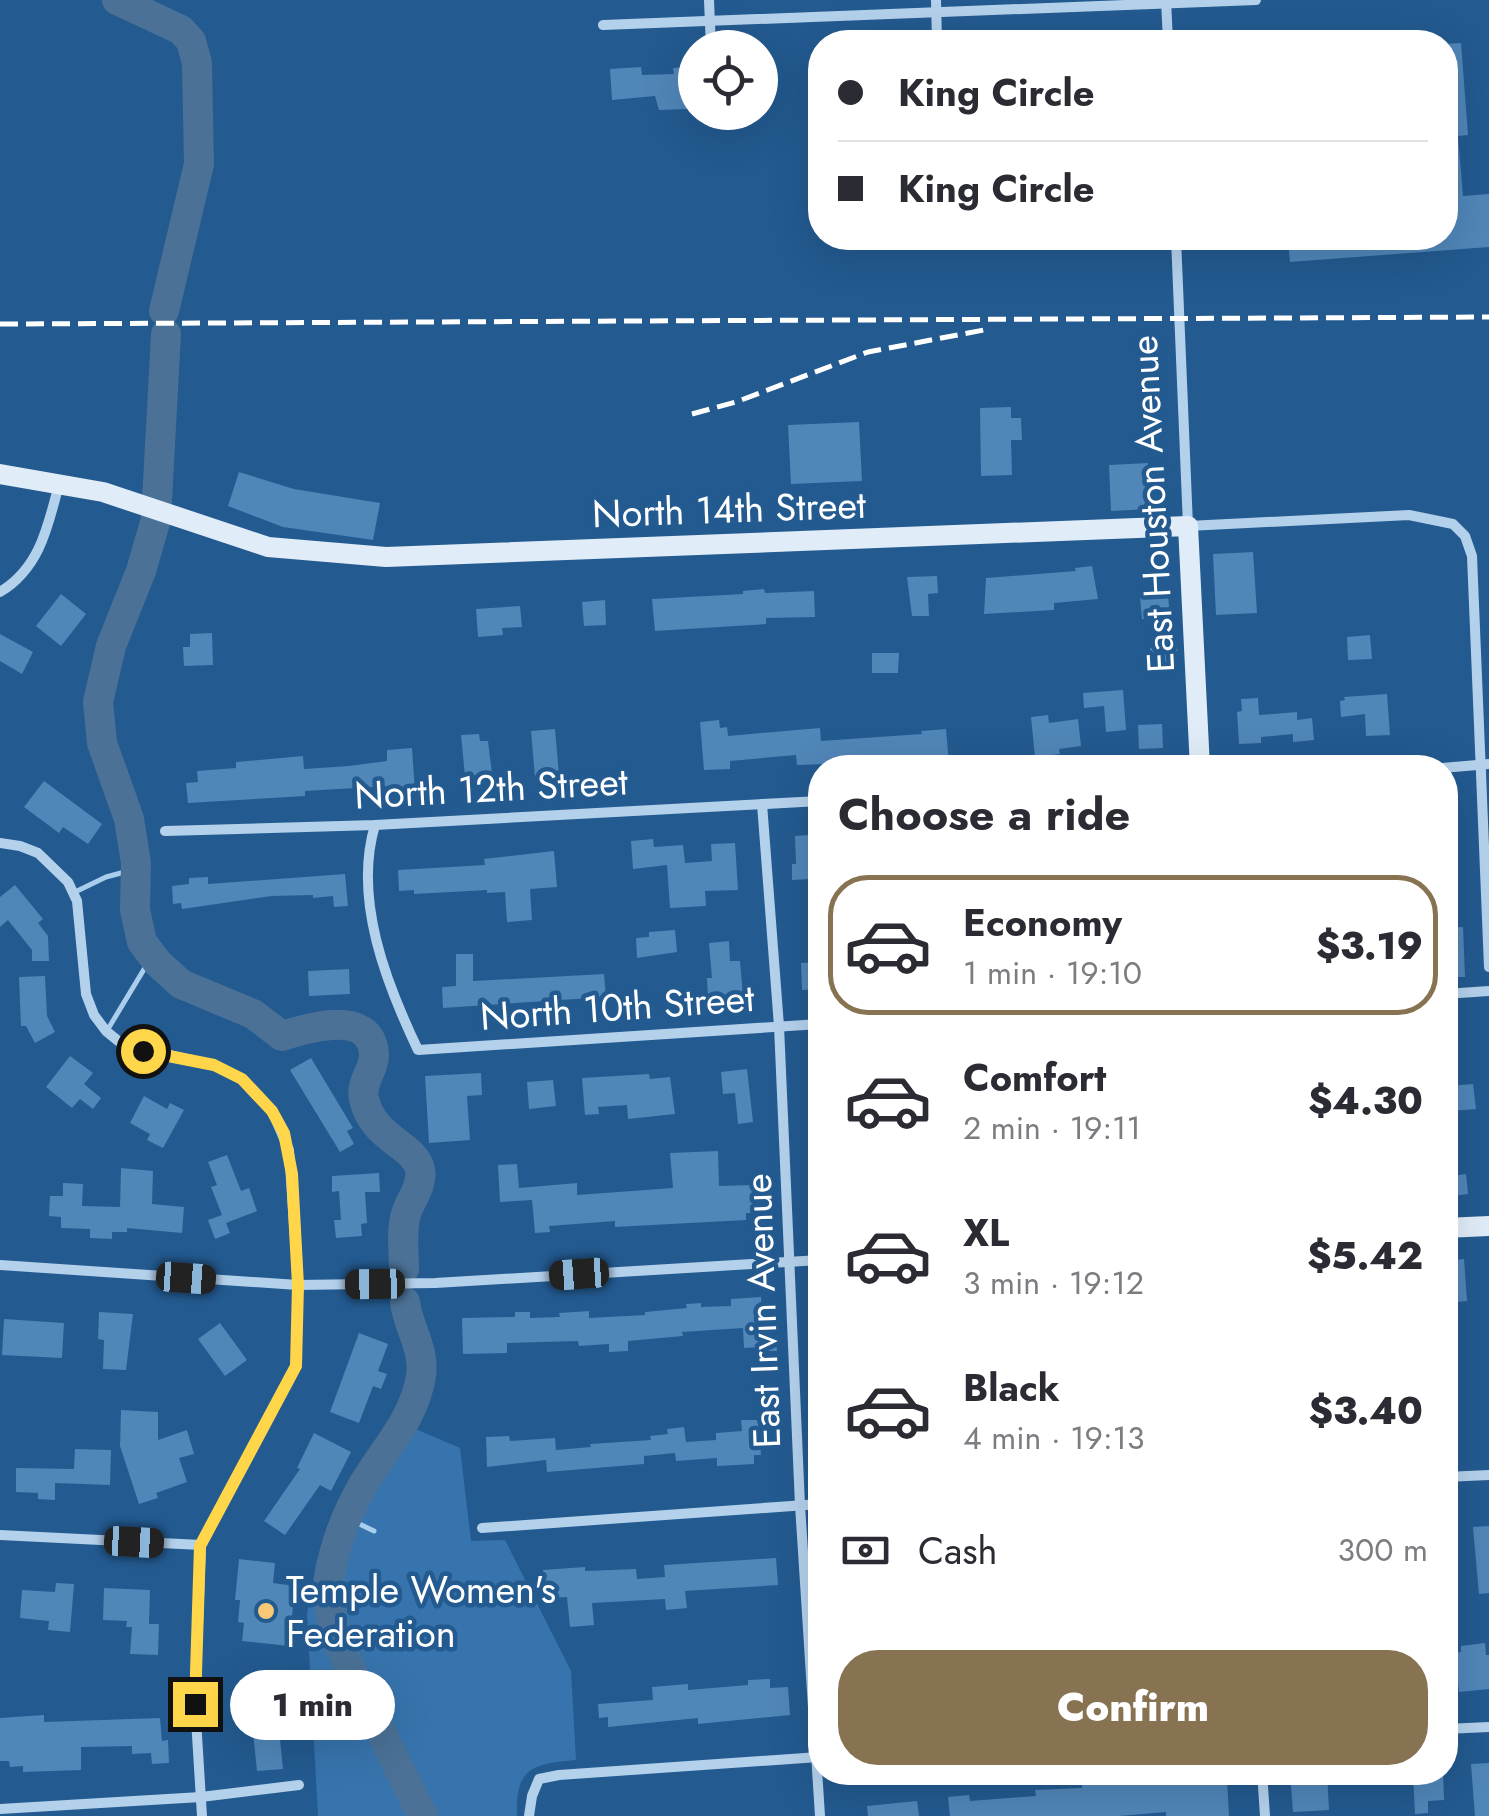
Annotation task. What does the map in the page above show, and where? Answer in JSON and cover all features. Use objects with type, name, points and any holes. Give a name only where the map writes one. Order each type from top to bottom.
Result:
[{"type":"street","points":[[709,0],[710,30]]},
{"type":"street","points":[[936,0],[937,30]]},
{"type":"street","points":[[603,25],[1256,0]]},
{"type":"street","points":[[1166,2],[1167,30]]},
{"type":"street","name":"East Houston Avenue","points":[[1176,250],[1199,755]]},
{"type":"street","name":"North 14th Street","points":[[0,474],[130,500],[268,547],[386,556],[1410,515],[1453,524],[1466,536],[1472,556],[1484,765]]},
{"type":"street","points":[[0,592],[40,551],[58,484]]},
{"type":"street","points":[[1458,767],[1484,765],[1489,966]]},
{"type":"street","name":"North 12th Street","points":[[165,831],[375,825],[808,802]]},
{"type":"street","name":"East Irvin Avenue","points":[[762,804],[779,1026],[808,1617]]},
{"type":"street","name":"North 10th Street","points":[[375,825],[368,850],[367,886],[379,949],[418,1050],[808,1025]]},
{"type":"street","points":[[0,843],[38,853],[68,882],[76,901],[86,994],[106,1031],[122,1044],[214,1065],[242,1079],[272,1111],[284,1133],[292,1174],[298,1285],[296,1366],[200,1546],[195,1704],[202,1816]]},
{"type":"street","points":[[1458,993],[1489,991]]},
{"type":"street","points":[[1458,1227],[1489,1226]]},
{"type":"street","points":[[0,1265],[298,1285],[435,1282],[808,1261]]},
{"type":"street","points":[[1458,1476],[1489,1475]]},
{"type":"street","points":[[482,1528],[808,1505]]},
{"type":"street","points":[[0,1536],[200,1546]]},
{"type":"street","points":[[1458,1727],[1489,1726]]},
{"type":"street","points":[[529,1816],[539,1780],[559,1775],[808,1758]]},
{"type":"street","points":[[0,1809],[200,1798],[299,1785]]},
{"type":"street","name":"East Irvin Avenue","points":[[819,1785],[820,1816]]},
{"type":"street","points":[[1263,1785],[1265,1816]]},
{"type":"shaded area","points":[[399,1422],[460,1448],[471,1541],[505,1540],[571,1671],[576,1760],[530,1771],[519,1787],[517,1816],[318,1816],[307,1614],[317,1559]]},
{"type":"building","points":[[1461,43],[1468,135],[1458,136]]},
{"type":"building","points":[[641,67],[642,75],[674,74],[673,68],[678,68],[678,109],[659,110],[655,96],[612,100],[610,69]]},
{"type":"building","points":[[1458,136],[1463,196],[1489,194],[1489,247],[1458,249]]},
{"type":"building","points":[[1289,250],[1449,250],[1290,262]]},
{"type":"building","points":[[1011,407],[1011,418],[1021,418],[1022,440],[1011,440],[1012,475],[981,476],[980,408]]},
{"type":"building","points":[[859,422],[862,481],[791,484],[788,425]]},
{"type":"building","points":[[1148,463],[1150,509],[1111,511],[1109,465]]},
{"type":"building","points":[[239,472],[294,489],[380,503],[373,540],[283,527],[228,506]]},
{"type":"building","points":[[1253,552],[1257,613],[1216,615],[1213,554]]},
{"type":"building","points":[[1092,566],[1098,599],[1054,603],[1054,610],[984,614],[986,578],[1076,571],[1075,568]]},
{"type":"building","points":[[937,576],[938,593],[928,594],[929,616],[912,616],[907,577]]},
{"type":"building","points":[[764,589],[765,593],[814,591],[815,617],[766,618],[766,624],[655,631],[652,599],[743,594]]},
{"type":"building","points":[[61,594],[86,614],[61,646],[36,626]]},
{"type":"building","points":[[1168,595],[1170,617],[1142,619],[1140,597]]},
{"type":"building","points":[[605,600],[606,625],[584,626],[582,602]]},
{"type":"building","points":[[520,606],[522,627],[502,628],[503,635],[478,637],[476,609]]},
{"type":"building","points":[[212,633],[213,665],[184,666],[183,647],[190,647],[190,634]]},
{"type":"building","points":[[0,634],[33,652],[22,674],[0,661]]},
{"type":"building","points":[[1370,635],[1372,659],[1348,660],[1347,637]]},
{"type":"building","points":[[1177,646],[1178,670],[1151,671],[1150,648]]},
{"type":"building","points":[[872,653],[899,653],[898,673],[872,673]]},
{"type":"building","points":[[1123,690],[1126,730],[1106,732],[1104,706],[1084,708],[1083,693]]},
{"type":"building","points":[[1387,694],[1390,735],[1366,736],[1365,714],[1341,717],[1340,701],[1344,697]]},
{"type":"building","points":[[1258,698],[1259,715],[1297,712],[1297,720],[1312,718],[1314,740],[1293,742],[1293,734],[1261,737],[1261,743],[1239,744],[1237,712],[1242,711],[1241,699]]},
{"type":"building","points":[[1048,715],[1049,723],[1078,719],[1081,746],[1059,749],[1060,754],[1035,755],[1031,717]]},
{"type":"building","points":[[719,720],[720,728],[727,727],[728,736],[820,728],[821,741],[946,729],[948,755],[808,755],[808,765],[797,765],[796,755],[730,761],[730,769],[704,770],[700,722]]},
{"type":"building","points":[[1162,724],[1163,748],[1139,749],[1138,725]]},
{"type":"building","points":[[555,729],[559,775],[535,777],[531,731]]},
{"type":"building","points":[[479,734],[480,741],[488,741],[492,774],[465,776],[461,735]]},
{"type":"building","points":[[412,748],[415,791],[390,793],[389,786],[188,803],[186,783],[198,782],[197,771],[236,768],[236,762],[303,756],[304,769],[349,766],[387,761],[387,750]]},
{"type":"building","points":[[44,781],[102,824],[88,844],[63,827],[59,833],[24,807]]},
{"type":"building","points":[[808,835],[808,879],[792,880],[795,836]]},
{"type":"building","points":[[653,839],[654,847],[683,845],[685,863],[712,861],[711,844],[735,843],[738,890],[705,891],[706,906],[670,908],[667,865],[633,869],[631,841]]},
{"type":"building","points":[[554,851],[557,887],[530,889],[532,920],[507,922],[505,892],[399,891],[398,870],[485,865],[484,859]]},
{"type":"building","points":[[345,874],[348,906],[334,907],[333,896],[313,895],[272,896],[182,909],[181,903],[173,904],[172,886],[189,884],[189,878],[208,877],[208,884]]},
{"type":"building","points":[[15,885],[43,919],[38,923],[48,936],[49,961],[32,961],[32,950],[8,920],[0,927],[0,897]]},
{"type":"building","points":[[1458,927],[1463,927],[1465,977],[1458,977]]},
{"type":"building","points":[[675,930],[677,952],[637,958],[636,938],[649,937],[649,932]]},
{"type":"building","points":[[729,941],[730,961],[740,961],[743,996],[708,998],[707,978],[712,978],[709,943]]},
{"type":"building","points":[[456,954],[473,954],[473,981],[604,974],[606,997],[443,1008],[442,987],[456,986]]},
{"type":"building","points":[[801,963],[808,963],[808,990],[802,990]]},
{"type":"building","points":[[349,969],[350,994],[309,996],[308,971]]},
{"type":"building","points":[[45,976],[47,1016],[55,1032],[35,1043],[26,1026],[21,1026],[19,977]]},
{"type":"building","points":[[70,1056],[93,1073],[84,1084],[101,1098],[93,1109],[80,1099],[72,1108],[46,1087]]},
{"type":"building","points":[[311,1058],[353,1128],[347,1131],[354,1144],[340,1152],[290,1070]]},
{"type":"building","points":[[747,1069],[753,1122],[738,1124],[735,1093],[723,1094],[721,1072]]},
{"type":"building","points":[[481,1073],[482,1095],[467,1096],[470,1140],[429,1143],[425,1076]]},
{"type":"building","points":[[649,1074],[650,1079],[670,1077],[675,1114],[628,1119],[627,1105],[598,1107],[599,1114],[585,1115],[582,1078]]},
{"type":"building","points":[[553,1080],[556,1106],[529,1109],[527,1082]]},
{"type":"building","points":[[1473,1084],[1476,1109],[1458,1110],[1458,1085]]},
{"type":"building","points":[[144,1096],[167,1109],[170,1103],[184,1110],[163,1148],[147,1140],[150,1134],[130,1123]]},
{"type":"building","points":[[718,1151],[719,1186],[753,1185],[754,1213],[746,1213],[746,1220],[615,1227],[615,1221],[549,1226],[550,1232],[535,1233],[532,1200],[500,1202],[498,1165],[517,1164],[519,1188],[577,1183],[577,1195],[673,1188],[670,1153]]},
{"type":"building","points":[[227,1155],[241,1191],[249,1188],[257,1211],[226,1223],[230,1233],[215,1239],[208,1220],[222,1215],[211,1187],[217,1185],[208,1162]]},
{"type":"building","points":[[121,1168],[153,1171],[152,1204],[184,1207],[182,1233],[127,1228],[127,1232],[112,1232],[112,1239],[90,1238],[90,1229],[61,1228],[61,1217],[49,1216],[50,1196],[63,1196],[63,1183],[83,1184],[82,1206],[120,1207]]},
{"type":"building","points":[[379,1173],[380,1192],[365,1192],[367,1223],[361,1224],[362,1236],[336,1238],[334,1220],[341,1220],[339,1191],[332,1192],[332,1176]]},
{"type":"building","points":[[1466,1174],[1468,1194],[1458,1195],[1458,1175]]},
{"type":"building","points":[[1464,1259],[1467,1301],[1458,1302],[1458,1260]]},
{"type":"building","points":[[761,1297],[764,1336],[776,1336],[777,1351],[744,1348],[743,1328],[628,1341],[628,1351],[609,1352],[609,1344],[579,1346],[578,1341],[507,1343],[507,1353],[463,1354],[462,1318],[515,1317],[515,1312],[530,1312],[530,1318],[589,1311],[589,1318],[645,1315],[687,1308],[686,1304],[731,1306],[731,1299]]},
{"type":"building","points":[[99,1312],[133,1314],[126,1370],[103,1369],[104,1340],[98,1339]]},
{"type":"building","points":[[4,1319],[64,1323],[62,1358],[2,1355]]},
{"type":"building","points":[[220,1323],[247,1360],[225,1376],[198,1339]]},
{"type":"building","points":[[359,1333],[388,1344],[378,1371],[387,1374],[381,1389],[373,1386],[359,1423],[330,1412]]},
{"type":"building","points":[[121,1410],[158,1412],[158,1440],[187,1430],[194,1454],[179,1458],[187,1482],[139,1504],[120,1446]]},
{"type":"building","points":[[741,1420],[758,1420],[761,1455],[754,1455],[754,1464],[717,1466],[717,1458],[676,1461],[675,1453],[644,1456],[644,1464],[547,1472],[546,1460],[487,1467],[486,1437],[509,1436],[510,1441],[555,1438],[556,1450],[651,1440],[650,1436],[668,1434],[667,1429],[684,1427],[686,1442],[716,1440],[716,1433],[742,1431]]},
{"type":"building","points":[[314,1433],[351,1452],[331,1491],[320,1485],[285,1535],[264,1521],[300,1469],[297,1468]]},
{"type":"building","points":[[75,1449],[111,1450],[110,1485],[55,1483],[55,1500],[38,1499],[38,1493],[16,1492],[16,1468],[74,1469]]},
{"type":"building","points":[[1489,1526],[1489,1593],[1479,1594],[1473,1527]]},
{"type":"building","points":[[776,1558],[778,1585],[685,1591],[687,1608],[666,1610],[665,1599],[592,1603],[594,1625],[570,1627],[567,1597],[550,1598],[549,1588],[544,1588],[543,1570],[636,1569],[637,1579],[665,1577],[664,1565]]},
{"type":"building","name":"Temple Women's Federation","points":[[239,1559],[275,1563],[273,1583],[295,1586],[289,1646],[242,1641],[244,1623],[238,1622],[240,1600],[235,1600]]},
{"type":"building","points":[[56,1583],[74,1584],[70,1632],[48,1630],[49,1621],[20,1618],[22,1590],[55,1592]]},
{"type":"building","points":[[104,1588],[150,1590],[149,1624],[159,1624],[158,1655],[130,1654],[132,1627],[126,1627],[127,1621],[103,1620]]},
{"type":"building","points":[[1485,1643],[1489,1689],[1459,1692],[1461,1646]]},
{"type":"building","points":[[770,1679],[770,1688],[788,1687],[790,1715],[698,1724],[698,1718],[608,1727],[608,1717],[599,1718],[598,1704],[653,1700],[652,1687],[688,1684],[688,1690],[748,1685],[748,1680]]},
{"type":"building","points":[[276,1701],[283,1769],[257,1771],[250,1703]]},
{"type":"building","points":[[44,1715],[44,1722],[160,1718],[162,1741],[168,1740],[169,1763],[152,1764],[151,1753],[132,1754],[132,1746],[81,1747],[81,1770],[23,1772],[23,1766],[10,1767],[9,1761],[0,1761],[0,1718]]},
{"type":"building","points":[[1489,1763],[1489,1816],[1475,1816],[1471,1764]]},
{"type":"building","points":[[1227,1785],[1229,1816],[1166,1816],[1166,1812],[1119,1816],[950,1816],[948,1797],[969,1795],[970,1801],[1036,1796],[1035,1790]]},
{"type":"building","points":[[1291,1785],[1328,1785],[1329,1810],[1293,1812]]},
{"type":"building","points":[[1414,1785],[1443,1785],[1444,1800],[1428,1801],[1428,1813],[1415,1814]]},
{"type":"building","points":[[917,1801],[919,1816],[868,1816],[867,1806]]},
{"type":"waterway","points":[[117,0],[181,30],[191,41],[197,63],[199,164],[164,311]]},
{"type":"waterway","points":[[166,334],[156,519],[141,571],[111,646],[98,702],[102,743],[129,819],[136,863],[135,910],[142,942],[181,984],[253,1014],[282,1036],[337,1025],[351,1026],[371,1040],[374,1055],[363,1093],[369,1113],[385,1133],[411,1154],[420,1170],[418,1187],[404,1220],[404,1269]]},
{"type":"waterway","points":[[75,892],[106,877],[136,869]]},
{"type":"waterway","points":[[108,1029],[152,956]]},
{"type":"waterway","points":[[405,1302],[421,1356],[421,1376],[406,1419],[364,1483],[344,1524],[334,1554],[329,1599],[342,1650],[423,1816]]},
{"type":"waterway","points":[[347,1518],[374,1531]]},
{"type":"railway","points":[[0,324],[1489,317]]},
{"type":"railway","points":[[692,414],[736,402],[868,352],[989,329]]},
{"type":"place","name":"Temple Women's Federation","points":[[266,1611]]},
{"type":"route","points":[[143,1051],[214,1065],[242,1079],[272,1111],[284,1133],[292,1174],[298,1285],[296,1366],[200,1546],[195,1704]]}]
